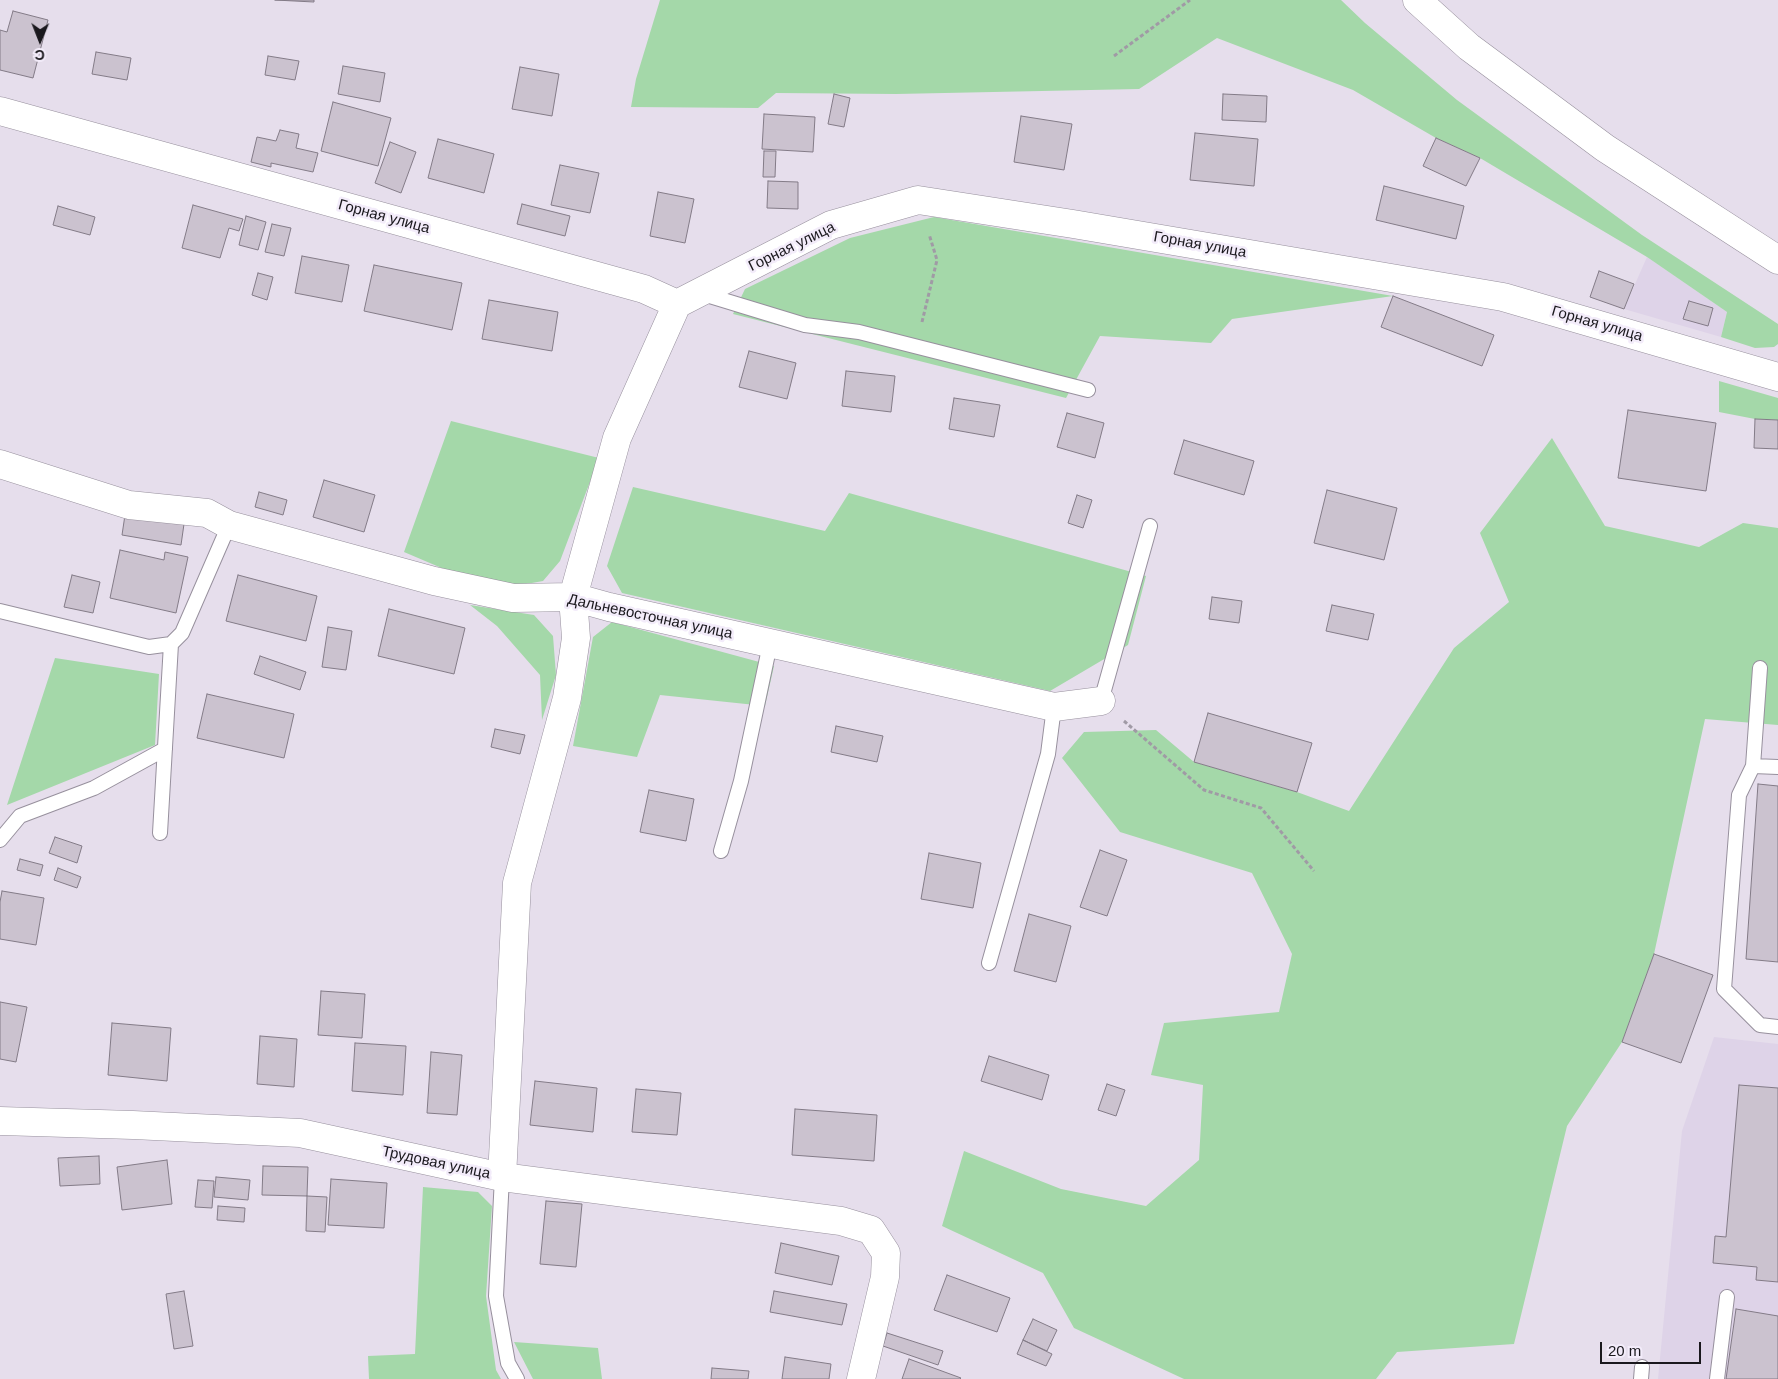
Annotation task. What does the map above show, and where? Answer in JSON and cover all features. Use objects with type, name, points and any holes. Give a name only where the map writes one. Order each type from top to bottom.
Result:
[{"type":"street","points":[[1417,0],[1469,48],[1605,148],[1778,260]]},
{"type":"street","name":"Горная улица","points":[[0,111],[644,289],[688,299],[831,226],[918,200],[1503,296],[1778,377]]},
{"type":"street","points":[[502,1177],[517,883],[567,698],[576,638],[573,597],[617,438],[688,299]]},
{"type":"street","name":"Дальневосточная улица","points":[[0,464],[129,505],[207,513],[229,525],[434,581],[513,598],[573,597],[770,644],[1054,707],[1101,701]]},
{"type":"street","name":"Трудовая улица","points":[[0,1121],[300,1133],[502,1177],[841,1221],[871,1230],[886,1253],[885,1277],[861,1379]]},
{"type":"lane","points":[[688,299],[805,325],[859,332],[1088,390]]},
{"type":"lane","points":[[0,611],[149,647],[171,644],[182,633],[229,525]]},
{"type":"lane","points":[[1101,701],[1150,526]]},
{"type":"lane","points":[[160,833],[171,644]]},
{"type":"lane","points":[[721,851],[741,781],[770,644]]},
{"type":"lane","points":[[1760,668],[1753,766],[1738,795],[1724,989],[1760,1025],[1778,1027]]},
{"type":"lane","points":[[990,963],[1048,754],[1054,707]]},
{"type":"lane","points":[[0,840],[20,816],[94,788],[165,749]]},
{"type":"lane","points":[[1753,766],[1778,767]]},
{"type":"lane","points":[[502,1177],[496,1296],[508,1363],[517,1379]]},
{"type":"lane","points":[[1717,1379],[1727,1296]]},
{"type":"path","points":[[1114,56],[1190,0]]},
{"type":"path","points":[[916,346],[937,260],[918,200]]},
{"type":"path","points":[[1101,701],[1204,790],[1261,808],[1314,871]]},
{"type":"shaded area","points":[[1647,257],[1727,312],[1721,337],[1624,309]]},
{"type":"shaded area","points":[[1714,1037],[1778,1044],[1778,1379],[1658,1379],[1682,1131]]},
{"type":"green space","points":[[660,0],[1341,0],[1365,23],[1457,100],[1642,235],[1778,324],[1778,344],[1774,347],[1755,348],[1721,337],[1727,312],[1647,257],[1480,158],[1436,138],[1353,90],[1217,38],[1139,89],[896,94],[776,93],[758,108],[631,107],[636,79]]},
{"type":"green space","points":[[934,217],[1393,296],[1232,319],[1211,343],[1100,336],[1066,398],[733,314],[745,289],[850,238]]},
{"type":"green space","points":[[1719,381],[1778,398],[1778,420],[1755,419],[1719,412]]},
{"type":"green space","points":[[451,421],[599,458],[560,561],[543,581],[515,586],[451,572],[404,552]]},
{"type":"green space","points":[[1552,438],[1605,526],[1699,547],[1743,523],[1778,528],[1778,725],[1705,719],[1654,954],[1622,1042],[1567,1126],[1514,1344],[1397,1352],[1376,1379],[1184,1379],[1074,1328],[1043,1273],[942,1226],[964,1151],[1061,1189],[1146,1206],[1199,1160],[1203,1085],[1151,1075],[1164,1023],[1279,1012],[1292,954],[1252,873],[1120,832],[1062,758],[1084,732],[1156,730],[1194,762],[1297,792],[1349,811],[1454,648],[1509,602],[1480,533]]},
{"type":"green space","points":[[633,487],[825,531],[849,493],[1146,576],[1128,645],[1050,691],[622,593],[607,566]]},
{"type":"green space","points":[[470,605],[534,615],[553,636],[556,675],[542,720],[540,675],[497,626]]},
{"type":"green space","points":[[612,622],[774,666],[765,706],[660,695],[637,757],[573,746],[593,637]]},
{"type":"green space","points":[[55,658],[159,674],[155,745],[7,805]]},
{"type":"green space","points":[[423,1187],[478,1192],[492,1206],[486,1296],[496,1370],[501,1379],[369,1379],[368,1356],[415,1354]]},
{"type":"green space","points":[[514,1342],[598,1348],[602,1379],[533,1379]]},
{"type":"building","points":[[275,0],[314,0],[314,2]]},
{"type":"building","points":[[13,11],[48,20],[33,78],[0,70],[0,30],[7,32]]},
{"type":"building","points":[[96,52],[131,58],[127,80],[92,74]]},
{"type":"building","points":[[268,56],[299,61],[295,80],[265,75]]},
{"type":"building","points":[[343,66],[385,73],[380,102],[338,94]]},
{"type":"building","points":[[520,67],[559,74],[552,116],[512,109]]},
{"type":"building","points":[[834,94],[850,98],[844,127],[828,124]]},
{"type":"building","points":[[1223,94],[1267,96],[1266,122],[1222,120]]},
{"type":"building","points":[[333,102],[391,118],[378,166],[321,151]]},
{"type":"building","points":[[764,114],[815,117],[813,152],[762,149]]},
{"type":"building","points":[[1021,116],[1072,124],[1064,170],[1014,162]]},
{"type":"building","points":[[280,130],[299,134],[296,148],[318,153],[313,172],[271,163],[271,167],[251,162],[257,137],[276,141]]},
{"type":"building","points":[[1195,133],[1258,139],[1254,186],[1190,180]]},
{"type":"building","points":[[1436,138],[1480,158],[1466,186],[1423,166]]},
{"type":"building","points":[[438,139],[494,154],[484,193],[428,178]]},
{"type":"building","points":[[390,142],[416,152],[401,193],[375,183]]},
{"type":"building","points":[[764,151],[776,151],[775,177],[763,177]]},
{"type":"building","points":[[560,165],[599,173],[590,213],[551,205]]},
{"type":"building","points":[[768,181],[798,182],[798,209],[767,208]]},
{"type":"building","points":[[1384,186],[1464,206],[1456,239],[1376,220]]},
{"type":"building","points":[[658,192],[694,199],[685,243],[650,236]]},
{"type":"building","points":[[522,204],[570,216],[565,236],[517,224]]},
{"type":"building","points":[[193,205],[243,219],[239,231],[229,228],[220,258],[182,248]]},
{"type":"building","points":[[58,206],[95,217],[90,235],[53,225]]},
{"type":"building","points":[[246,216],[266,222],[258,250],[239,245]]},
{"type":"building","points":[[272,224],[291,228],[284,256],[265,252]]},
{"type":"building","points":[[302,256],[349,265],[342,302],[295,293]]},
{"type":"building","points":[[374,265],[462,283],[452,330],[364,311]]},
{"type":"building","points":[[1599,271],[1634,284],[1624,309],[1590,297]]},
{"type":"building","points":[[258,273],[273,277],[267,300],[252,295]]},
{"type":"building","points":[[1393,296],[1494,335],[1482,366],[1381,327]]},
{"type":"building","points":[[489,300],[558,312],[552,351],[482,339]]},
{"type":"building","points":[[1689,301],[1713,308],[1708,326],[1683,319]]},
{"type":"building","points":[[749,351],[796,363],[787,399],[739,387]]},
{"type":"building","points":[[846,371],[895,376],[891,412],[842,406]]},
{"type":"building","points":[[954,398],[1000,405],[994,437],[949,429]]},
{"type":"building","points":[[1628,410],[1716,423],[1706,491],[1618,478]]},
{"type":"building","points":[[1067,413],[1104,423],[1095,458],[1057,447]]},
{"type":"building","points":[[1755,419],[1778,420],[1778,449],[1754,448]]},
{"type":"building","points":[[1184,440],[1254,461],[1244,495],[1174,474]]},
{"type":"building","points":[[324,480],[375,495],[364,532],[313,517]]},
{"type":"building","points":[[1327,490],[1397,508],[1384,560],[1314,543]]},
{"type":"building","points":[[259,492],[287,500],[283,515],[255,507]]},
{"type":"building","points":[[1077,495],[1092,500],[1083,528],[1068,523]]},
{"type":"building","points":[[125,515],[184,524],[181,545],[122,535]]},
{"type":"building","points":[[120,550],[164,560],[165,552],[188,557],[176,613],[110,598]]},
{"type":"building","points":[[72,575],[100,582],[93,613],[64,607]]},
{"type":"building","points":[[238,575],[317,596],[306,641],[226,621]]},
{"type":"building","points":[[1212,597],[1242,601],[1239,623],[1209,619]]},
{"type":"building","points":[[1332,605],[1374,614],[1368,640],[1326,631]]},
{"type":"building","points":[[389,609],[465,628],[454,674],[378,656]]},
{"type":"building","points":[[328,627],[352,631],[346,670],[322,667]]},
{"type":"building","points":[[260,656],[306,672],[300,690],[254,674]]},
{"type":"building","points":[[207,694],[294,714],[284,758],[197,738]]},
{"type":"building","points":[[1208,713],[1312,743],[1297,792],[1194,762]]},
{"type":"building","points":[[836,726],[883,736],[877,762],[831,752]]},
{"type":"building","points":[[495,729],[525,735],[520,754],[491,747]]},
{"type":"building","points":[[1758,784],[1778,786],[1778,962],[1746,959]]},
{"type":"building","points":[[649,790],[694,799],[686,841],[640,832]]},
{"type":"building","points":[[55,837],[82,846],[77,863],[49,853]]},
{"type":"building","points":[[1100,850],[1127,860],[1107,916],[1080,907]]},
{"type":"building","points":[[929,853],[981,863],[973,908],[921,899]]},
{"type":"building","points":[[20,859],[43,865],[40,876],[17,870]]},
{"type":"building","points":[[58,868],[81,877],[77,888],[54,880]]},
{"type":"building","points":[[2,891],[44,898],[36,945],[0,939],[0,902]]},
{"type":"building","points":[[1029,914],[1071,926],[1056,982],[1014,971]]},
{"type":"building","points":[[1654,954],[1713,975],[1681,1063],[1622,1042]]},
{"type":"building","points":[[321,991],[365,994],[362,1038],[318,1035]]},
{"type":"building","points":[[0,1002],[27,1007],[16,1062],[0,1059]]},
{"type":"building","points":[[112,1023],[171,1028],[167,1081],[108,1075]]},
{"type":"building","points":[[260,1036],[297,1039],[294,1087],[257,1084]]},
{"type":"building","points":[[355,1043],[406,1046],[403,1095],[352,1091]]},
{"type":"building","points":[[431,1052],[462,1055],[457,1115],[427,1113]]},
{"type":"building","points":[[989,1056],[1049,1075],[1042,1100],[981,1081]]},
{"type":"building","points":[[535,1081],[597,1088],[593,1132],[530,1125]]},
{"type":"building","points":[[1107,1084],[1125,1090],[1116,1116],[1098,1110]]},
{"type":"building","points":[[1739,1085],[1778,1088],[1778,1282],[1756,1280],[1757,1267],[1713,1263],[1715,1236],[1726,1237]]},
{"type":"building","points":[[636,1089],[681,1093],[677,1135],[632,1132]]},
{"type":"building","points":[[795,1109],[877,1115],[874,1161],[792,1155]]},
{"type":"building","points":[[99,1156],[100,1184],[60,1186],[58,1158]]},
{"type":"building","points":[[167,1160],[172,1204],[122,1210],[117,1167]]},
{"type":"building","points":[[263,1166],[308,1167],[307,1196],[262,1195]]},
{"type":"building","points":[[216,1177],[250,1180],[248,1200],[214,1197]]},
{"type":"building","points":[[331,1179],[387,1183],[384,1228],[328,1225]]},
{"type":"building","points":[[198,1180],[214,1181],[212,1208],[195,1207]]},
{"type":"building","points":[[307,1196],[327,1197],[325,1232],[306,1231]]},
{"type":"building","points":[[546,1201],[582,1204],[576,1267],[540,1264]]},
{"type":"building","points":[[218,1206],[245,1208],[244,1222],[217,1220]]},
{"type":"building","points":[[781,1243],[839,1256],[832,1285],[775,1273]]},
{"type":"building","points":[[947,1275],[1010,1298],[997,1332],[934,1310]]},
{"type":"building","points":[[184,1291],[193,1346],[174,1349],[166,1294]]},
{"type":"building","points":[[774,1291],[847,1304],[842,1325],[770,1312]]},
{"type":"building","points":[[1736,1309],[1778,1316],[1778,1379],[1726,1379]]},
{"type":"building","points":[[1033,1319],[1057,1330],[1047,1351],[1023,1340]]},
{"type":"building","points":[[887,1333],[943,1351],[938,1365],[883,1346]]},
{"type":"building","points":[[1023,1340],[1052,1354],[1046,1366],[1017,1354]]},
{"type":"building","points":[[785,1357],[831,1364],[829,1379],[782,1379]]},
{"type":"building","points":[[909,1359],[961,1378],[902,1379]]},
{"type":"building","points":[[712,1368],[749,1371],[748,1379],[711,1379]]}]
